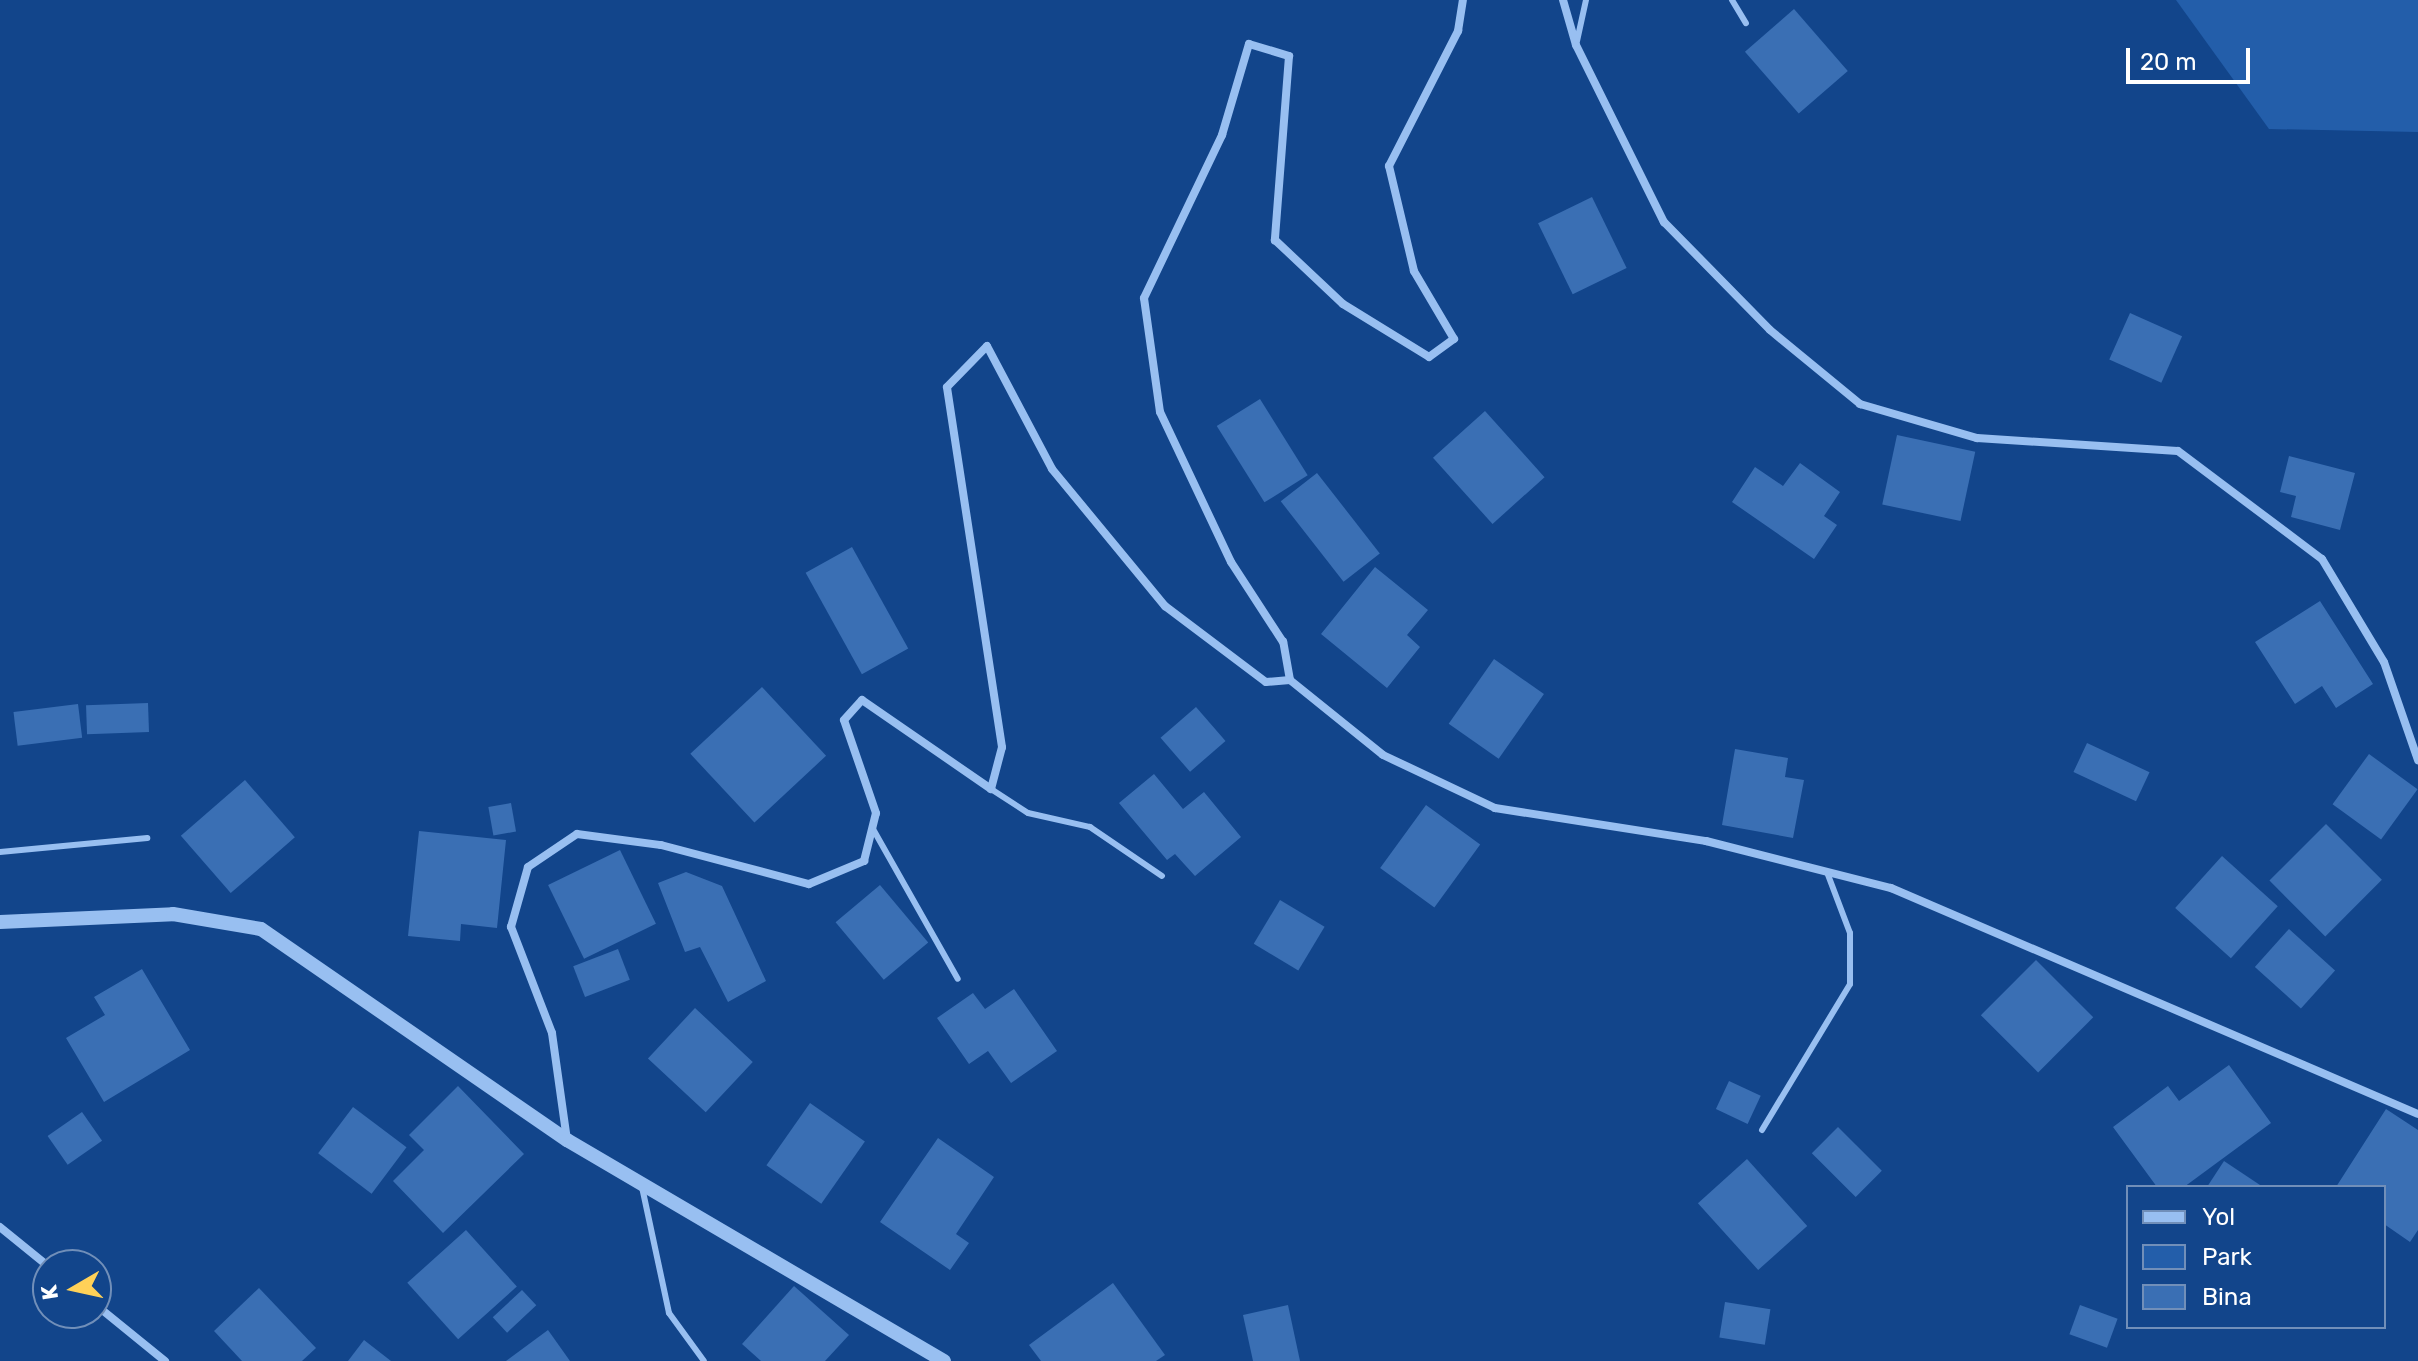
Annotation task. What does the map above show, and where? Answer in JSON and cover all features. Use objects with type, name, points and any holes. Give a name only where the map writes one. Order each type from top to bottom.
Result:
[{"type":"street","points":[[1463,0],[1458,31],[1389,166],[1414,271],[1454,339],[1429,357],[1343,304],[1275,240],[1289,56],[1249,44],[1222,135],[1144,298],[1160,412],[1231,562],[1283,642],[1290,680],[1383,755],[1495,808],[1826,869],[1905,894],[2418,1114]]},
{"type":"street","points":[[1563,0],[1576,45],[1664,222],[1770,330],[1860,404],[1977,438],[2178,451],[2322,559],[2384,662],[2418,760]]},
{"type":"street","points":[[567,1140],[552,1033],[511,927],[528,867],[577,834],[661,845],[809,884],[864,861],[876,813],[844,720],[862,700],[991,789],[1002,747],[947,387],[987,346],[1052,469],[1165,606],[1266,682],[1290,680]]},
{"type":"street","points":[[0,922],[173,914],[261,929],[567,1140],[944,1361]]},
{"type":"street","points":[[0,1227],[32,1253]]},
{"type":"street","points":[[112,1318],[165,1361]]},
{"type":"lane","points":[[1576,45],[1586,0]]},
{"type":"lane","points":[[1732,0],[1746,23]]},
{"type":"lane","points":[[991,789],[1028,813],[1090,827],[1162,876]]},
{"type":"lane","points":[[872,828],[958,979]]},
{"type":"lane","points":[[0,852],[147,838]]},
{"type":"lane","points":[[1762,1130],[1850,984],[1850,933],[1826,869]]},
{"type":"lane","points":[[641,1183],[669,1313],[704,1361]]},
{"type":"green space","points":[[2176,0],[2418,0],[2418,132],[2269,129]]},
{"type":"building","points":[[1794,9],[1848,71],[1799,114],[1745,52]]},
{"type":"building","points":[[1592,197],[1627,268],[1573,294],[1538,223]]},
{"type":"building","points":[[2130,313],[2182,336],[2161,383],[2109,360]]},
{"type":"building","points":[[1260,399],[1308,475],[1264,502],[1217,426]]},
{"type":"building","points":[[1485,411],[1545,477],[1493,524],[1433,458]]},
{"type":"building","points":[[1897,435],[1975,452],[1960,521],[1882,504]]},
{"type":"building","points":[[2289,456],[2355,473],[2340,530],[2291,517],[2296,496],[2280,492]]},
{"type":"building","points":[[1800,463],[1840,492],[1824,516],[1837,525],[1814,559],[1732,502],[1755,467],[1783,486]]},
{"type":"building","points":[[1317,473],[1380,553],[1344,582],[1281,501]]},
{"type":"building","points":[[852,547],[908,648],[862,674],[806,573]]},
{"type":"building","points":[[1375,567],[1428,610],[1407,635],[1420,647],[1387,688],[1321,634]]},
{"type":"building","points":[[2320,601],[2373,684],[2336,708],[2322,686],[2295,704],[2255,642]]},
{"type":"building","points":[[1494,659],[1544,694],[1499,759],[1449,724]]},
{"type":"building","points":[[762,687],[826,756],[754,823],[690,754]]},
{"type":"building","points":[[148,703],[149,732],[87,734],[86,705]]},
{"type":"building","points":[[78,704],[82,738],[18,746],[13,712]]},
{"type":"building","points":[[1196,707],[1226,741],[1190,772],[1161,738]]},
{"type":"building","points":[[2087,743],[2150,772],[2136,801],[2073,772]]},
{"type":"building","points":[[1735,749],[1788,758],[1785,777],[1804,780],[1793,838],[1722,825]]},
{"type":"building","points":[[2369,754],[2418,789],[2381,839],[2333,804]]},
{"type":"building","points":[[1154,774],[1183,809],[1204,792],[1241,837],[1195,876],[1175,854],[1167,860],[1119,803]]},
{"type":"building","points":[[245,780],[295,837],[231,893],[181,836]]},
{"type":"building","points":[[511,803],[516,832],[493,836],[488,807]]},
{"type":"building","points":[[1426,805],[1480,844],[1434,907],[1380,868]]},
{"type":"building","points":[[2326,824],[2382,880],[2325,936],[2269,881]]},
{"type":"building","points":[[419,831],[506,840],[497,928],[461,924],[460,941],[408,936]]},
{"type":"building","points":[[620,850],[656,924],[584,959],[548,885]]},
{"type":"building","points":[[2222,856],[2278,906],[2231,958],[2175,908]]},
{"type":"building","points":[[686,872],[722,886],[766,981],[728,1002],[700,947],[685,952],[658,883]]},
{"type":"building","points":[[880,885],[928,942],[884,980],[836,922]]},
{"type":"building","points":[[1280,900],[1325,927],[1298,970],[1254,944]]},
{"type":"building","points":[[2289,929],[2335,970],[2301,1008],[2255,967]]},
{"type":"building","points":[[618,949],[630,980],[585,997],[573,966]]},
{"type":"building","points":[[2036,960],[2093,1017],[2038,1072],[1981,1015]]},
{"type":"building","points":[[142,969],[190,1050],[104,1102],[66,1038],[105,1015],[94,997]]},
{"type":"building","points":[[1014,989],[1057,1051],[1011,1083],[988,1051],[969,1064],[937,1018],[973,993],[985,1009]]},
{"type":"building","points":[[695,1008],[753,1062],[706,1112],[648,1058]]},
{"type":"building","points":[[2229,1065],[2271,1123],[2187,1185],[2156,1185],[2113,1127],[2168,1086],[2179,1101]]},
{"type":"building","points":[[1729,1081],[1761,1096],[1748,1124],[1716,1109]]},
{"type":"building","points":[[458,1086],[524,1154],[443,1233],[393,1181],[424,1150],[409,1135]]},
{"type":"building","points":[[810,1103],[865,1141],[821,1204],[766,1165]]},
{"type":"building","points":[[353,1107],[407,1147],[372,1194],[318,1153]]},
{"type":"building","points":[[2386,1109],[2418,1130],[2418,1230],[2410,1242],[2386,1225],[2386,1185],[2337,1185]]},
{"type":"building","points":[[82,1112],[102,1141],[68,1165],[48,1136]]},
{"type":"building","points":[[1838,1127],[1882,1171],[1856,1197],[1812,1153]]},
{"type":"building","points":[[938,1138],[994,1177],[956,1234],[969,1243],[950,1270],[880,1222]]},
{"type":"building","points":[[1747,1159],[1807,1226],[1758,1270],[1698,1203]]},
{"type":"building","points":[[2224,1161],[2260,1185],[2208,1185]]},
{"type":"building","points":[[466,1230],[517,1286],[458,1339],[407,1283]]},
{"type":"building","points":[[1113,1283],[1165,1355],[1156,1361],[1041,1361],[1029,1345]]},
{"type":"building","points":[[794,1286],[849,1335],[825,1361],[761,1361],[742,1344]]},
{"type":"building","points":[[259,1288],[316,1348],[302,1361],[242,1361],[214,1331]]},
{"type":"building","points":[[522,1290],[536,1305],[507,1333],[493,1317]]},
{"type":"building","points":[[1725,1302],[1770,1309],[1765,1345],[1719,1338]]},
{"type":"building","points":[[1288,1305],[1300,1361],[1253,1361],[1243,1315]]},
{"type":"building","points":[[2080,1305],[2118,1319],[2107,1348],[2069,1334]]},
{"type":"building","points":[[548,1330],[570,1361],[506,1361]]},
{"type":"building","points":[[364,1340],[391,1361],[348,1361]]}]
